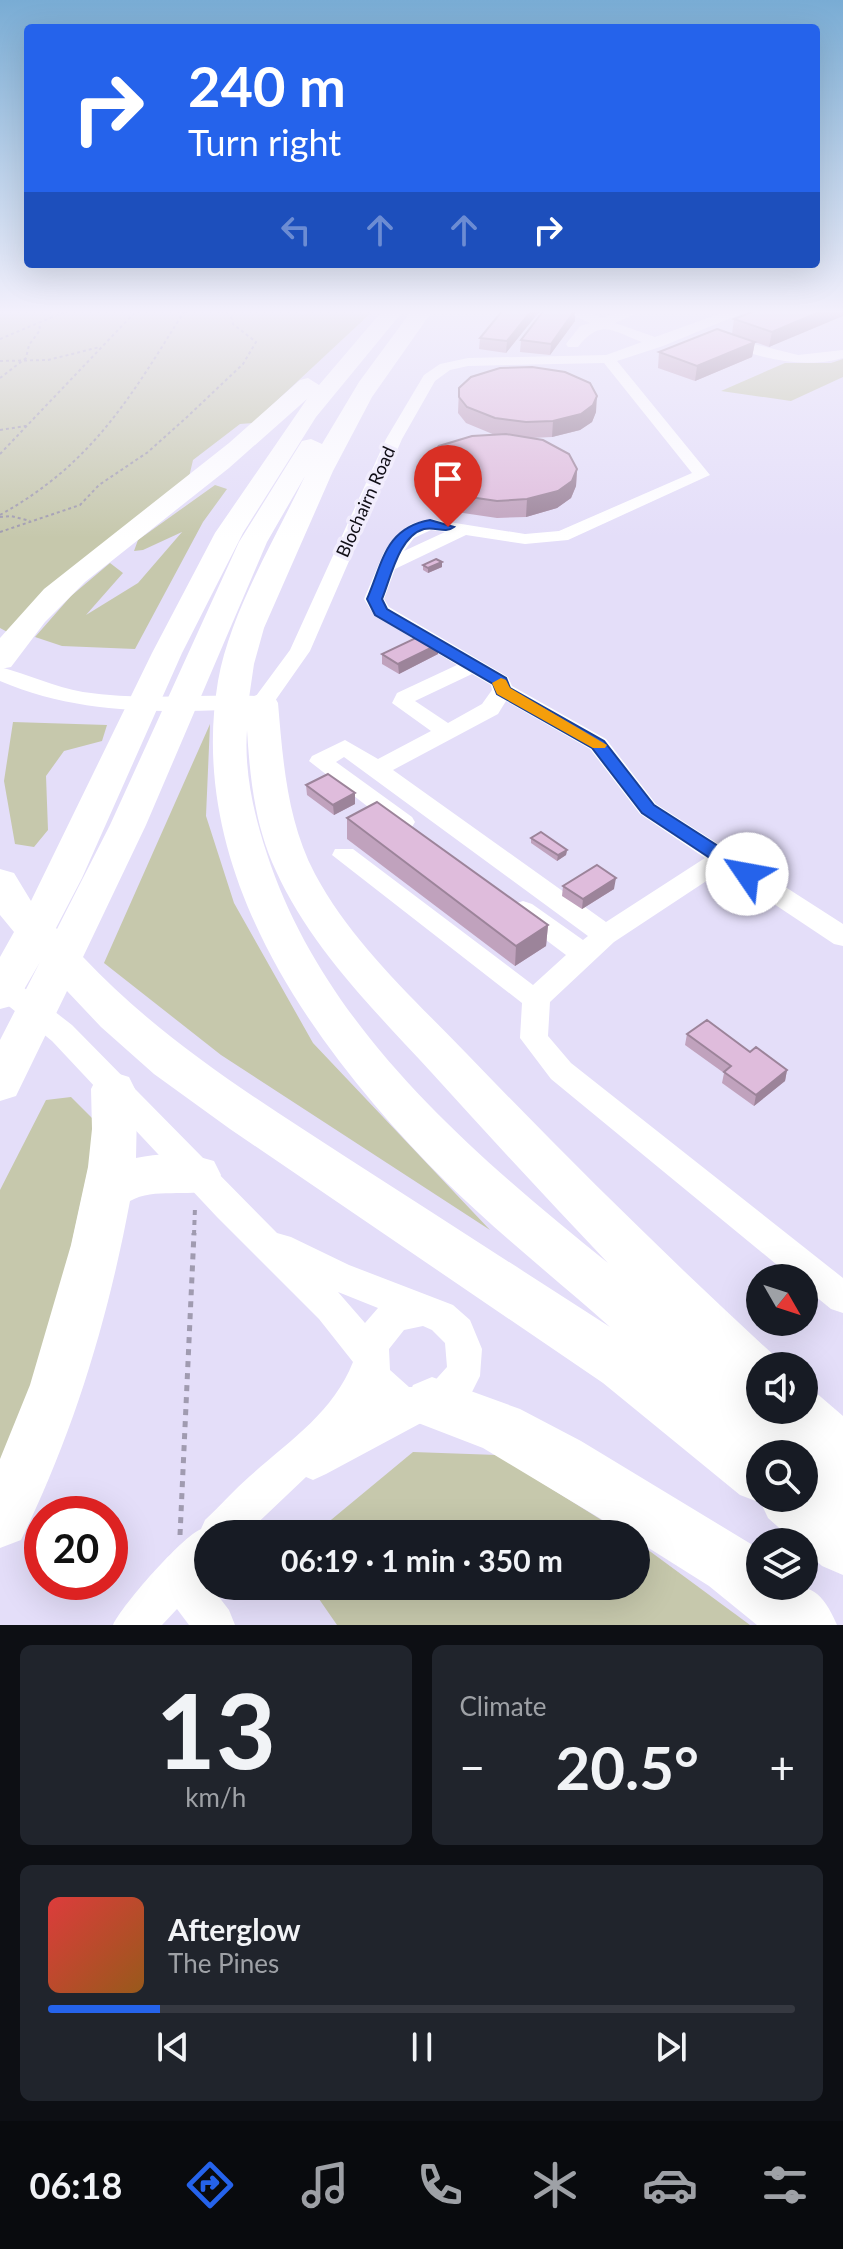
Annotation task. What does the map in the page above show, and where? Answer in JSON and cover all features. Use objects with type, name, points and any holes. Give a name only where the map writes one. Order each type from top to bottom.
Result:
[{"type":"highway","points":[[8,662],[89,564],[256,433],[306,386]]},
{"type":"highway","points":[[0,1084],[123,836],[183,654],[204,576],[271,465],[329,386]]},
{"type":"highway","points":[[0,994],[183,654],[311,446],[353,386]]},
{"type":"highway","points":[[371,386],[342,429],[249,627],[248,694],[282,841],[299,878],[332,931],[408,1018],[517,1135],[746,1364]]},
{"type":"highway","points":[[248,694],[229,760],[233,801],[272,917],[326,1009],[354,1048],[464,1169],[778,1440]]},
{"type":"highway","points":[[0,882],[15,908],[83,983],[170,1062],[246,1116],[622,1365],[746,1464]]},
{"type":"highway","points":[[0,1519],[36,1444],[80,1317],[108,1190],[116,1133],[113,1089]]},
{"type":"highway","points":[[108,1190],[122,1181],[152,1172],[197,1175]]},
{"type":"highway","points":[[426,1404],[500,1428],[561,1461],[730,1565],[806,1625]]},
{"type":"highway","points":[[811,1424],[843,1453]]},
{"type":"highway","points":[[818,1475],[843,1496]]},
{"type":"highway","points":[[804,1512],[843,1545]]},
{"type":"street","name":"Blochairn Road","points":[[248,694],[300,651],[394,439],[425,386]]},
{"type":"street","points":[[630,386],[702,475],[562,536],[525,539],[430,524],[416,526],[401,536],[374,599],[381,611],[500,682],[503,690],[598,744],[648,809],[843,937]]},
{"type":"street","points":[[8,662],[66,695],[171,705],[248,694]]},
{"type":"street","points":[[447,732],[403,703],[405,698],[472,666]]},
{"type":"street","points":[[377,769],[490,709],[503,690]]},
{"type":"street","points":[[420,835],[320,761],[345,747],[605,935]]},
{"type":"street","points":[[344,855],[524,993],[536,998]]},
{"type":"street","points":[[723,858],[605,935],[536,998],[534,1038],[561,1071],[843,1298]]},
{"type":"street","points":[[508,899],[583,954]]},
{"type":"street","points":[[0,984],[62,1033],[197,1175],[331,1308],[369,1361],[378,1386],[387,1395],[406,1403],[426,1404]]},
{"type":"street","points":[[244,1222],[301,1260],[434,1315],[456,1330],[467,1354],[461,1381],[450,1393],[262,1491]]},
{"type":"street","points":[[233,1520],[340,1422],[356,1399],[379,1329],[391,1319],[406,1314],[434,1315]]},
{"type":"street","points":[[134,1625],[194,1560]]},
{"type":"street","points":[[178,1576],[214,1625]]},
{"type":"path","points":[[0,454],[64,386]]},
{"type":"path","points":[[0,516],[28,501],[78,464],[110,428],[137,386]]},
{"type":"path","points":[[0,532],[80,505],[105,480],[148,452],[219,386]]},
{"type":"path","points":[[0,430],[26,426]]},
{"type":"path","points":[[0,516],[34,521]]},
{"type":"path","points":[[178,1576],[197,1175]]},
{"type":"green space","points":[[0,386],[293,386],[253,423],[240,424],[193,460],[189,477],[11,634],[0,628]]},
{"type":"green space","points":[[733,386],[824,386],[791,401],[721,391]]},
{"type":"green space","points":[[215,485],[227,489],[203,522],[135,649],[62,646],[35,637],[71,596],[110,563],[123,573],[86,615],[138,583],[182,532],[134,551],[138,540]]},
{"type":"green space","points":[[13,722],[107,725],[102,741],[64,751],[46,776],[48,830],[34,847],[15,844],[4,781]]},
{"type":"green space","points":[[210,724],[206,816],[234,903],[313,1043],[490,1230],[221,1055],[104,963]]},
{"type":"green space","points":[[71,1097],[98,1124],[39,1392],[0,1463],[0,1190],[46,1100]]},
{"type":"green space","points":[[413,1452],[497,1455],[601,1520],[331,1520]]},
{"type":"green space","points":[[650,1551],[750,1625],[337,1625],[320,1600],[650,1600]]},
{"type":"building","points":[[592,386],[597,396],[593,405],[581,414],[553,421],[526,422],[495,418],[467,407],[459,397],[459,388]]},
{"type":"building","points":[[506,434],[543,440],[569,454],[577,469],[572,481],[558,491],[527,499],[497,501],[463,496],[433,482],[424,470],[425,459],[439,446],[472,436]]},
{"type":"building","points":[[436,559],[442,562],[428,568],[423,565]]},
{"type":"building","points":[[422,635],[439,644],[398,664],[382,654]]},
{"type":"building","points":[[328,774],[355,793],[333,805],[306,785]]},
{"type":"building","points":[[377,802],[548,925],[516,946],[347,818]]},
{"type":"building","points":[[541,832],[567,850],[558,855],[531,838]]},
{"type":"building","points":[[597,865],[616,878],[583,899],[563,886]]},
{"type":"building","points":[[707,1020],[750,1052],[756,1047],[787,1070],[756,1095],[724,1072],[731,1066],[687,1034]]},
{"type":"slow traffic","points":[[501,683],[503,690],[599,745]]},
{"type":"route","points":[[448,527],[430,524],[416,526],[401,536],[374,599],[381,611],[500,682],[503,690],[598,744],[648,809],[747,874]]}]
